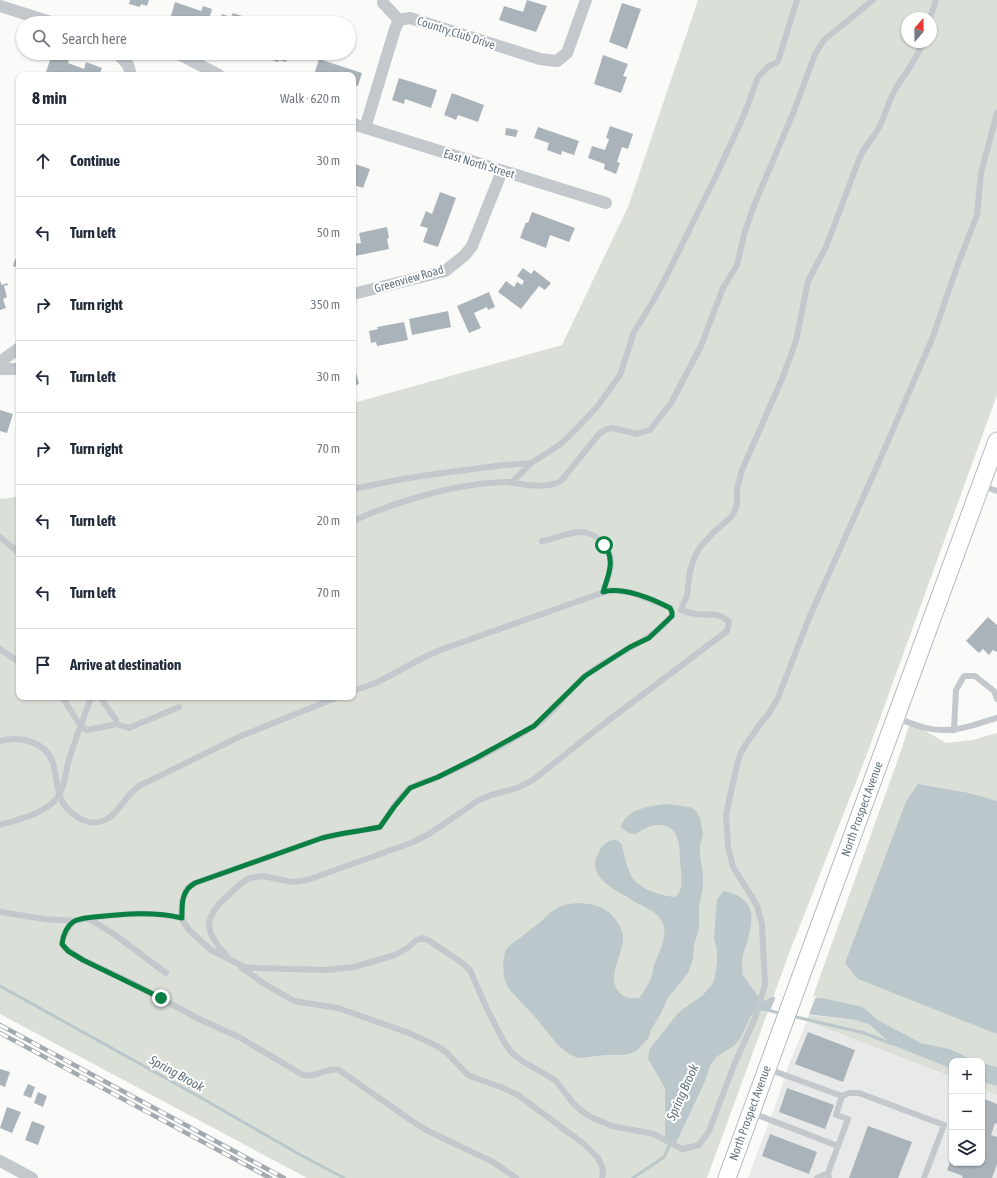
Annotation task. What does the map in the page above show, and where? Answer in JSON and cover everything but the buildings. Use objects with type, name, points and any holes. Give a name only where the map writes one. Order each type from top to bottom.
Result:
[{"type":"main road","name":"North Prospect Avenue","points":[[729,1177],[750,1112],[812,947],[997,440]]},
{"type":"street","points":[[383,0],[383,2],[399,20]]},
{"type":"street","name":"Country Club Drive","points":[[365,128],[395,28],[399,20],[410,18],[540,60],[557,61],[567,52],[586,0]]},
{"type":"street","points":[[0,6],[32,16]]},
{"type":"street","points":[[123,60],[128,65],[131,72]]},
{"type":"street","points":[[189,60],[210,72]]},
{"type":"street","name":"East North Street","points":[[356,125],[606,203]]},
{"type":"street","name":"Greenview Road","points":[[356,293],[445,271],[465,255],[472,246],[502,171]]},
{"type":"street","points":[[0,362],[16,350]]},
{"type":"street","points":[[0,369],[16,369]]},
{"type":"street","points":[[0,1161],[26,1176]]},
{"type":"lane","points":[[511,483],[531,463],[563,442],[597,407],[620,375],[634,332],[666,277],[718,172],[744,115],[758,77],[768,66],[776,64],[778,61],[797,0]]},
{"type":"lane","points":[[356,520],[390,507],[442,492],[482,484],[511,483],[547,486],[557,483],[561,481],[600,433],[607,429],[613,428],[637,434],[650,430],[671,403],[696,357],[723,288],[737,265],[745,231],[755,203],[794,111],[815,54],[824,40],[873,0]]},
{"type":"lane","points":[[932,12],[936,0]]},
{"type":"lane","points":[[681,610],[687,595],[690,571],[695,556],[700,547],[732,516],[735,510],[737,504],[737,489],[742,470],[782,379],[796,341],[808,281],[826,247],[847,195],[860,157],[878,130],[891,97],[916,58],[920,48]]},
{"type":"lane","points":[[356,690],[376,684],[426,656],[440,650],[610,590],[630,592],[670,608],[672,616],[649,638],[630,647],[585,676],[534,726],[463,765],[410,788],[380,827],[322,838],[195,883],[187,888],[182,902],[182,918],[189,930],[211,950],[244,967],[327,970],[354,967],[396,955],[409,947],[415,941],[422,938],[428,940],[461,962],[470,970],[487,1010],[511,1052],[522,1061],[555,1080],[573,1103],[583,1112],[612,1126],[654,1134],[682,1148],[699,1145],[709,1131],[734,1066],[755,1018],[765,985],[762,924],[757,906],[733,867],[728,846],[726,814],[732,783],[740,755],[778,698],[809,618],[932,339],[977,215],[981,173],[997,113]]},
{"type":"lane","points":[[356,487],[442,473],[531,463]]},
{"type":"lane","points":[[981,485],[997,491]]},
{"type":"lane","points":[[542,542],[582,532],[593,535],[599,539],[609,550],[611,556],[610,573],[603,592]]},
{"type":"lane","points":[[0,537],[16,550]]},
{"type":"lane","points":[[602,1178],[602,1166],[598,1158],[584,1144],[518,1095],[505,1088],[468,1075],[437,1046],[409,1033],[338,1008],[294,1001],[263,983],[226,956],[211,934],[209,926],[210,919],[214,911],[239,885],[249,878],[263,876],[293,882],[307,880],[411,842],[429,834],[479,800],[517,788],[533,780],[727,630],[729,622],[712,614],[698,615],[681,610],[672,612]]},
{"type":"lane","points":[[0,649],[16,660]]},
{"type":"lane","points":[[954,730],[956,690],[964,676],[975,676],[994,691],[997,699]]},
{"type":"lane","points":[[64,700],[81,726],[86,730],[116,724],[129,728],[179,707]]},
{"type":"lane","points":[[0,825],[26,818],[38,812],[56,799],[62,791],[70,756],[90,700]]},
{"type":"lane","points":[[102,700],[116,720],[116,724]]},
{"type":"lane","points":[[0,741],[17,738],[26,740],[37,745],[48,753],[52,760],[59,795],[63,804],[74,815],[84,821],[91,823],[100,822],[107,819],[120,807],[131,792],[139,786],[241,736],[331,700]]},
{"type":"lane","points":[[896,717],[931,729],[942,730],[954,730],[997,718]]},
{"type":"lane","points":[[0,912],[45,919],[74,921],[115,915],[141,914],[169,915],[182,918]]},
{"type":"lane","points":[[84,919],[89,920],[114,934],[166,973]]},
{"type":"lane","points":[[74,921],[66,931],[62,944],[68,951],[83,960],[132,983],[201,1020],[239,1037],[303,1075],[311,1076],[333,1069],[339,1070],[428,1131],[493,1162],[516,1178]]},
{"type":"lane","points":[[767,1069],[842,1096],[849,1093],[859,1093],[944,1125],[924,1178]]},
{"type":"lane","points":[[817,1178],[829,1176],[848,1119],[836,1115],[842,1096]]},
{"type":"lane","points":[[750,1112],[838,1146]]},
{"type":"shaded area","points":[[698,0],[997,0],[997,395],[867,754],[790,951],[707,1178],[307,1178],[0,1014],[0,498],[5,499],[16,497],[16,700],[356,700],[356,402],[562,345],[628,207]]},
{"type":"shaded area","points":[[910,722],[946,743],[972,740],[997,733],[997,1067],[985,1064],[985,1058],[970,1058],[950,1049],[921,1043],[878,1020],[863,1007],[812,999]]},
{"type":"shaded area","points":[[809,1015],[855,1020],[870,1025],[892,1045],[949,1068],[949,1076],[807,1021]]},
{"type":"shaded area","points":[[807,1021],[949,1076],[949,1166],[985,1166],[985,1090],[997,1095],[997,1178],[748,1178],[778,1098],[788,1066]]},
{"type":"shaded area","points":[[985,1083],[997,1086],[997,1095],[985,1090]]},
{"type":"water","points":[[918,784],[969,793],[997,801],[997,1034],[858,979],[845,963],[906,802]]},
{"type":"water","points":[[666,804],[690,807],[696,811],[700,818],[703,835],[700,845],[700,855],[703,873],[703,886],[699,907],[699,928],[694,945],[693,959],[688,973],[668,998],[651,1030],[648,1039],[635,1052],[624,1055],[578,1058],[569,1054],[558,1045],[509,989],[504,978],[503,965],[505,951],[509,946],[559,907],[577,903],[596,905],[612,915],[622,931],[623,942],[614,978],[618,991],[625,997],[639,998],[647,987],[651,978],[664,938],[664,926],[660,918],[655,913],[609,886],[599,876],[595,865],[596,858],[604,844],[617,840],[622,845],[628,869],[636,882],[644,888],[654,892],[665,896],[675,897],[681,888],[682,882],[679,845],[677,837],[672,829],[664,825],[655,825],[635,834],[629,833],[621,827],[628,816],[633,812],[646,807]]},
{"type":"water","points":[[724,891],[741,898],[750,908],[750,929],[742,957],[743,976],[753,990],[765,1001],[772,997],[791,1000],[822,998],[863,1007],[878,1020],[921,1043],[950,1049],[970,1058],[949,1058],[949,1068],[892,1045],[870,1025],[855,1020],[765,1009],[751,1016],[740,1039],[734,1046],[716,1057],[710,1066],[705,1081],[676,1143],[665,1137],[665,1088],[648,1059],[649,1050],[678,1013],[703,995],[713,983],[717,963],[717,949],[714,939],[717,899]]},
{"type":"water","points":[[985,1064],[997,1067],[997,1086],[985,1083]]},
{"type":"pier","points":[[776,996],[791,998],[816,996],[808,1017],[770,1011]]},
{"type":"waterway","name":"Spring Brook","points":[[0,986],[344,1178]]},
{"type":"waterway","points":[[760,1008],[782,1014]]},
{"type":"waterway","points":[[792,1016],[864,1033],[892,1044]]},
{"type":"waterway","name":"Spring Brook","points":[[633,1178],[664,1157],[671,1142]]},
{"type":"railway","points":[[0,1025],[284,1178]]},
{"type":"railway","points":[[0,1033],[270,1178]]},
{"type":"route","points":[[161,998],[83,960],[64,948],[62,944],[63,938],[70,925],[74,921],[80,919],[115,915],[158,914],[182,918],[182,902],[187,888],[195,883],[322,838],[380,827],[410,788],[438,777],[476,758],[534,726],[585,676],[630,647],[649,638],[672,616],[670,608],[642,596],[618,590],[603,592],[610,573],[611,563],[609,550],[604,545]]}]
